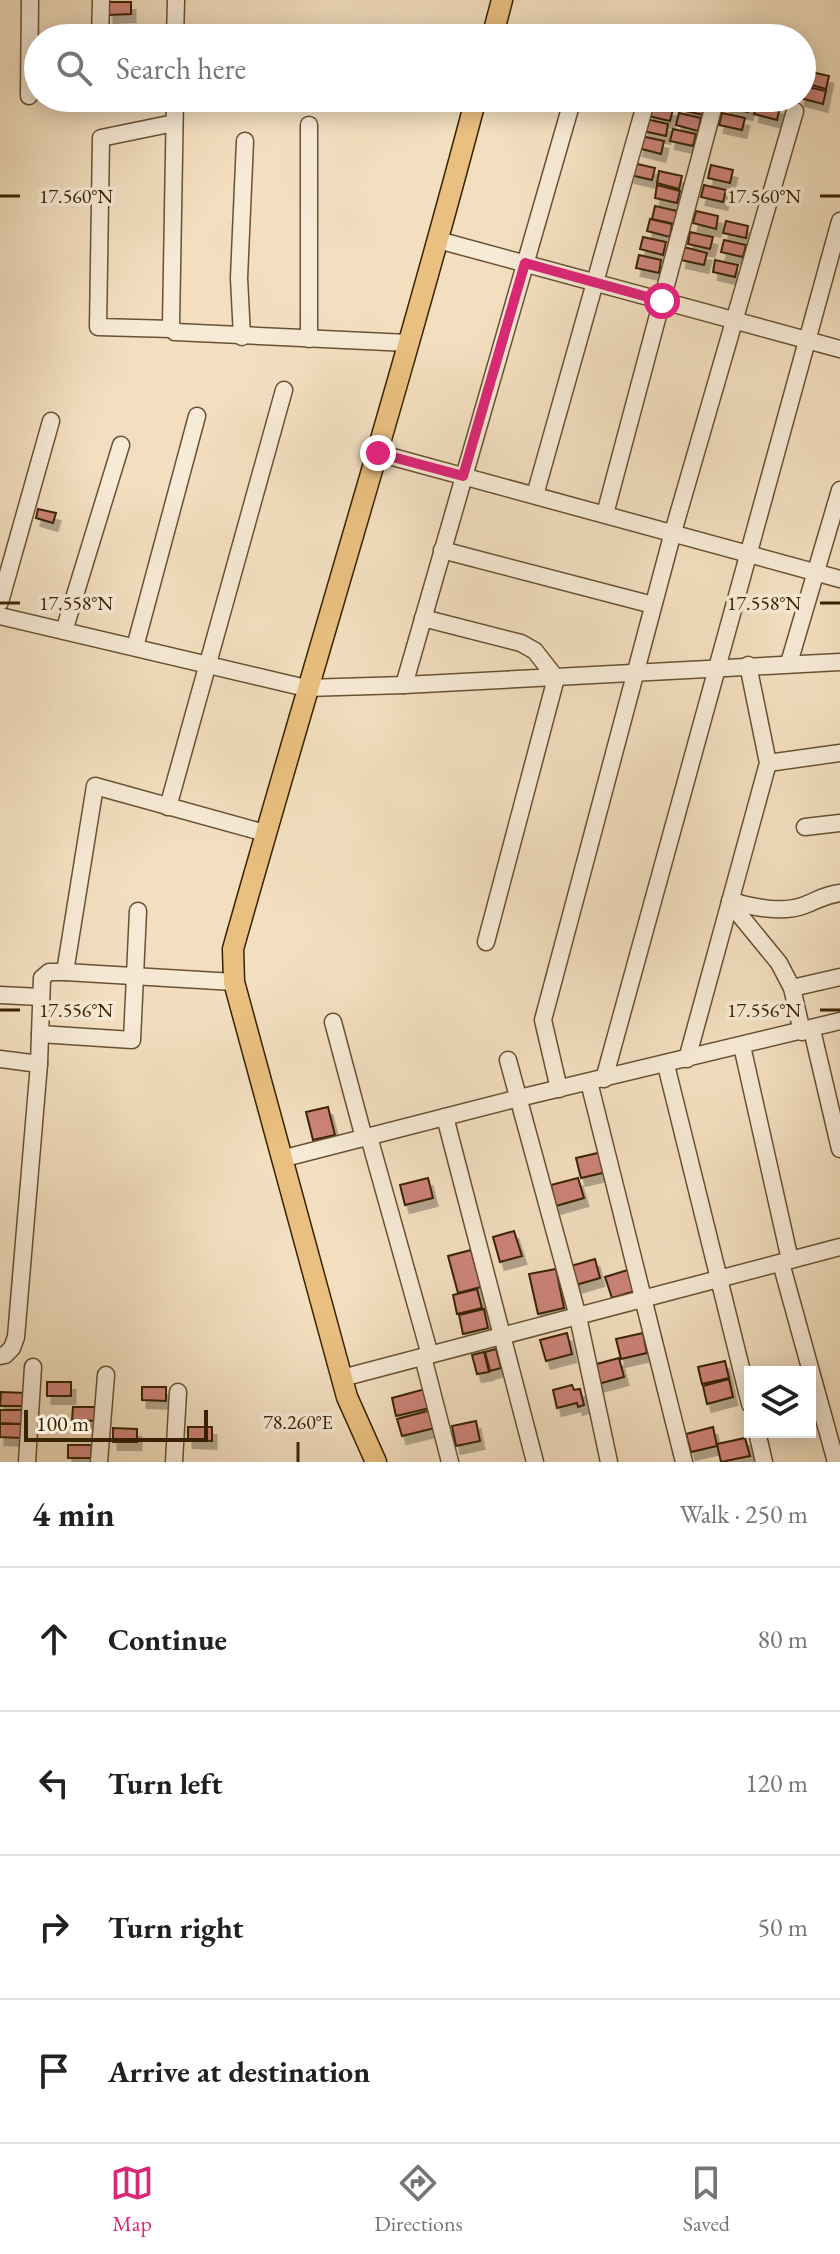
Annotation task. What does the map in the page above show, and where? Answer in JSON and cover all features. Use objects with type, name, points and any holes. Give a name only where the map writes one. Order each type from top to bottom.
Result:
[{"type":"main road","points":[[496,24],[502,0]]},
{"type":"main road","points":[[376,1462],[347,1397],[234,982],[233,949],[306,688],[378,453],[472,112]]},
{"type":"street","points":[[30,0],[30,24]]},
{"type":"street","points":[[100,24],[101,0]]},
{"type":"street","points":[[175,24],[176,0]]},
{"type":"street","points":[[172,329],[174,112]]},
{"type":"street","points":[[404,685],[569,112]]},
{"type":"street","points":[[535,495],[643,112]]},
{"type":"street","points":[[605,514],[712,112]]},
{"type":"street","points":[[559,1089],[543,1020],[673,532],[795,112]]},
{"type":"street","points":[[174,123],[101,138],[98,327],[172,329],[180,334],[408,343]]},
{"type":"street","points":[[309,125],[309,339]]},
{"type":"street","points":[[242,337],[239,278],[245,141]]},
{"type":"street","points":[[684,1462],[643,1300],[596,1080],[717,667],[840,221]]},
{"type":"street","points":[[438,240],[840,349]]},
{"type":"street","points":[[168,807],[284,390]]},
{"type":"street","points":[[135,647],[197,416]]},
{"type":"street","points":[[0,602],[51,421]]},
{"type":"street","points":[[64,631],[121,445]]},
{"type":"street","points":[[378,453],[840,579]]},
{"type":"street","points":[[789,663],[840,490]]},
{"type":"street","points":[[442,550],[653,605]]},
{"type":"street","points":[[0,616],[306,688],[840,662]]},
{"type":"street","points":[[423,618],[521,643],[535,651],[556,678]]},
{"type":"street","points":[[687,1059],[734,902],[768,763],[748,665]]},
{"type":"street","points":[[486,942],[556,678]]},
{"type":"street","points":[[768,763],[840,753]]},
{"type":"street","points":[[65,972],[95,786],[265,833]]},
{"type":"street","points":[[805,827],[840,823]]},
{"type":"street","points":[[734,902],[767,910],[803,906],[820,896],[840,893]]},
{"type":"street","points":[[734,902],[738,913],[779,963],[792,988],[840,1149]]},
{"type":"street","points":[[40,1034],[132,1040],[138,911]]},
{"type":"street","points":[[0,1356],[12,1348],[16,1337],[39,1064],[42,978],[45,974],[65,972],[234,982]]},
{"type":"street","points":[[792,988],[840,977]]},
{"type":"street","points":[[0,995],[41,997]]},
{"type":"street","points":[[281,1159],[840,1021]]},
{"type":"street","points":[[333,1022],[426,1356],[450,1462]]},
{"type":"street","points":[[742,1046],[786,1261],[836,1462]]},
{"type":"street","points":[[0,1059],[39,1064]]},
{"type":"street","points":[[508,1060],[578,1317],[609,1462]]},
{"type":"street","points":[[666,1065],[744,1380]]},
{"type":"street","points":[[445,1117],[535,1462]]},
{"type":"street","points":[[342,1378],[840,1247]]},
{"type":"street","points":[[27,1462],[33,1367]]},
{"type":"street","points":[[99,1462],[106,1375]]},
{"type":"street","points":[[174,1462],[178,1392]]},
{"type":"street","points":[[758,1438],[764,1462]]},
{"type":"building","points":[[108,2],[131,2],[131,14],[109,15]]},
{"type":"building","points":[[816,73],[829,76],[826,89],[816,86]]},
{"type":"building","points":[[816,89],[826,91],[823,104],[816,102]]},
{"type":"building","points":[[649,112],[672,112],[670,121],[648,116]]},
{"type":"building","points":[[754,112],[779,112],[777,120]]},
{"type":"building","points":[[679,113],[701,118],[698,131],[676,125]]},
{"type":"building","points":[[722,113],[745,118],[742,130],[719,125]]},
{"type":"building","points":[[646,119],[668,124],[666,136],[643,131]]},
{"type":"building","points":[[673,129],[696,134],[693,146],[670,141]]},
{"type":"building","points":[[641,136],[664,141],[661,154],[638,148]]},
{"type":"building","points":[[633,163],[655,168],[652,180],[630,175]]},
{"type":"building","points":[[711,165],[733,170],[730,183],[708,178]]},
{"type":"building","points":[[659,171],[682,176],[679,189],[657,183]]},
{"type":"building","points":[[657,185],[680,191],[677,203],[655,198]]},
{"type":"building","points":[[704,185],[726,190],[723,202],[701,197]]},
{"type":"building","points":[[655,206],[677,211],[674,224],[652,219]]},
{"type":"building","points":[[696,211],[718,216],[716,229],[693,223]]},
{"type":"building","points":[[650,219],[672,224],[670,237],[647,231]]},
{"type":"building","points":[[726,221],[748,226],[746,238],[723,233]]},
{"type":"building","points":[[690,232],[713,237],[710,249],[688,244]]},
{"type":"building","points":[[643,237],[666,242],[663,255],[640,249]]},
{"type":"building","points":[[724,240],[746,245],[743,257],[721,252]]},
{"type":"building","points":[[684,247],[707,253],[704,265],[681,260]]},
{"type":"building","points":[[639,255],[661,260],[659,273],[636,268]]},
{"type":"building","points":[[715,260],[738,265],[735,277],[713,272]]},
{"type":"building","points":[[38,509],[56,513],[53,523],[36,518]]},
{"type":"building","points":[[328,1107],[335,1135],[313,1140],[306,1112]]},
{"type":"building","points":[[602,1152],[607,1172],[581,1178],[576,1158]]},
{"type":"building","points":[[428,1178],[433,1198],[405,1205],[400,1185]]},
{"type":"building","points":[[578,1178],[584,1198],[556,1206],[551,1185]]},
{"type":"building","points":[[514,1231],[522,1256],[500,1262],[493,1237]]},
{"type":"building","points":[[471,1250],[481,1287],[458,1293],[448,1256]]},
{"type":"building","points":[[595,1259],[600,1278],[576,1285],[571,1266]]},
{"type":"building","points":[[556,1269],[564,1308],[538,1314],[529,1274]]},
{"type":"building","points":[[631,1269],[638,1290],[612,1298],[605,1277]]},
{"type":"building","points":[[477,1289],[482,1308],[457,1314],[453,1295]]},
{"type":"building","points":[[484,1309],[488,1328],[463,1334],[459,1315]]},
{"type":"building","points":[[567,1333],[572,1354],[546,1361],[540,1340]]},
{"type":"building","points":[[643,1333],[647,1353],[621,1359],[616,1339]]},
{"type":"building","points":[[496,1349],[501,1368],[490,1371],[485,1352]]},
{"type":"building","points":[[484,1352],[489,1372],[477,1374],[472,1355]]},
{"type":"building","points":[[619,1358],[624,1377],[598,1384],[593,1365]]},
{"type":"building","points":[[725,1361],[729,1378],[702,1384],[698,1367]]},
{"type":"building","points":[[729,1379],[733,1397],[707,1404],[703,1386]]},
{"type":"building","points":[[47,1382],[71,1382],[71,1396],[47,1396]]},
{"type":"building","points":[[572,1385],[574,1390],[580,1389],[584,1405],[578,1407],[577,1403],[557,1408],[553,1390]]},
{"type":"building","points":[[142,1387],[166,1387],[166,1401],[142,1400]]},
{"type":"building","points":[[429,1388],[434,1407],[396,1416],[392,1398]]},
{"type":"building","points":[[1,1392],[25,1393],[24,1406],[0,1406]]},
{"type":"building","points":[[73,1407],[97,1407],[96,1421],[72,1420]]},
{"type":"building","points":[[435,1409],[439,1427],[402,1436],[397,1419]]},
{"type":"building","points":[[0,1410],[22,1410],[22,1424],[0,1423]]},
{"type":"building","points":[[476,1421],[480,1441],[456,1446],[452,1426]]},
{"type":"building","points":[[0,1424],[22,1424],[22,1438],[0,1437]]},
{"type":"building","points":[[188,1427],[212,1427],[212,1441],[188,1440]]},
{"type":"building","points":[[713,1427],[717,1446],[691,1452],[686,1434]]},
{"type":"building","points":[[113,1428],[137,1429],[137,1442],[113,1442]]},
{"type":"building","points":[[745,1438],[750,1456],[721,1462],[717,1444]]},
{"type":"building","points":[[68,1445],[92,1445],[91,1458],[68,1458]]},
{"type":"route","points":[[378,453],[463,476],[525,263],[662,301]]}]
